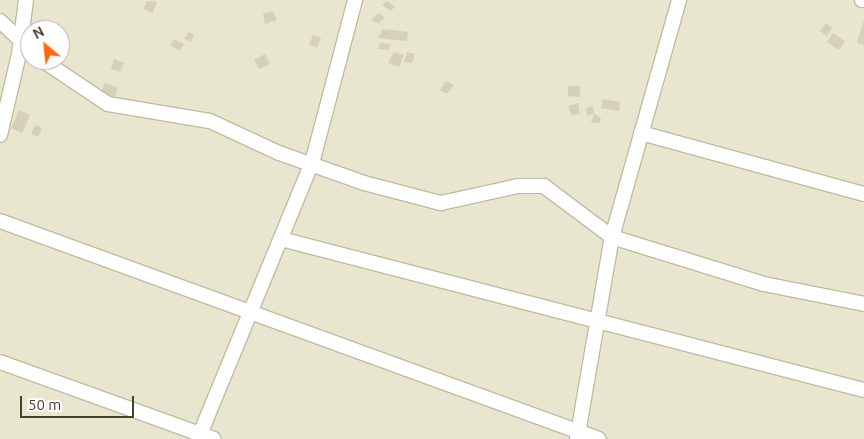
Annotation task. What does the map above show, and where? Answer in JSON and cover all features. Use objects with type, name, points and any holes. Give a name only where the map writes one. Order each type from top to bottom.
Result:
[{"type":"street","points":[[26,0],[26,20]]},
{"type":"street","points":[[199,437],[312,163],[355,0]]},
{"type":"street","points":[[578,436],[612,236],[679,0]]},
{"type":"street","points":[[0,21],[20,39]]},
{"type":"street","points":[[0,131],[20,64]]},
{"type":"street","points":[[57,70],[108,104],[210,121],[279,153],[441,203],[518,186],[544,186],[612,236],[764,284],[864,304]]},
{"type":"street","points":[[641,133],[864,194]]},
{"type":"street","points":[[0,221],[252,312],[578,436],[599,439]]},
{"type":"street","points":[[281,239],[597,323],[864,390]]},
{"type":"street","points":[[0,362],[199,437],[214,439]]},
{"type":"shaded area","points":[[0,0],[864,0],[864,439],[0,439]]},
{"type":"building","points":[[147,1],[157,2],[153,13],[143,9]]},
{"type":"building","points":[[387,1],[395,7],[390,11],[382,5]]},
{"type":"building","points":[[273,11],[277,20],[265,24],[263,14]]},
{"type":"building","points":[[378,13],[385,17],[379,24],[371,20]]},
{"type":"building","points":[[864,20],[864,45],[857,43]]},
{"type":"building","points":[[826,23],[832,28],[827,36],[820,31]]},
{"type":"building","points":[[383,29],[408,32],[407,41],[378,38]]},
{"type":"building","points":[[188,32],[194,34],[191,42],[184,39]]},
{"type":"building","points":[[833,33],[845,41],[839,50],[827,42]]},
{"type":"building","points":[[313,35],[321,38],[317,48],[309,44]]},
{"type":"building","points":[[174,39],[184,44],[180,51],[170,45]]},
{"type":"building","points":[[380,43],[390,44],[389,50],[378,49]]},
{"type":"building","points":[[394,52],[404,55],[399,67],[388,63]]},
{"type":"building","points":[[407,52],[415,54],[412,63],[404,62]]},
{"type":"building","points":[[265,54],[270,64],[259,69],[254,60]]},
{"type":"building","points":[[114,59],[124,63],[120,72],[111,69]]},
{"type":"building","points":[[446,81],[454,85],[447,94],[440,90]]},
{"type":"building","points":[[105,83],[118,88],[113,100],[100,95]]},
{"type":"building","points":[[568,86],[580,86],[580,97],[568,96]]},
{"type":"building","points":[[603,99],[620,102],[619,111],[601,108]]},
{"type":"building","points":[[578,103],[580,114],[571,115],[568,106]]},
{"type":"building","points":[[593,106],[594,113],[587,116],[586,108]]},
{"type":"building","points":[[19,110],[30,115],[22,133],[11,128]]},
{"type":"building","points":[[594,113],[601,118],[599,123],[591,123]]},
{"type":"building","points":[[35,125],[42,128],[38,137],[31,134]]}]
